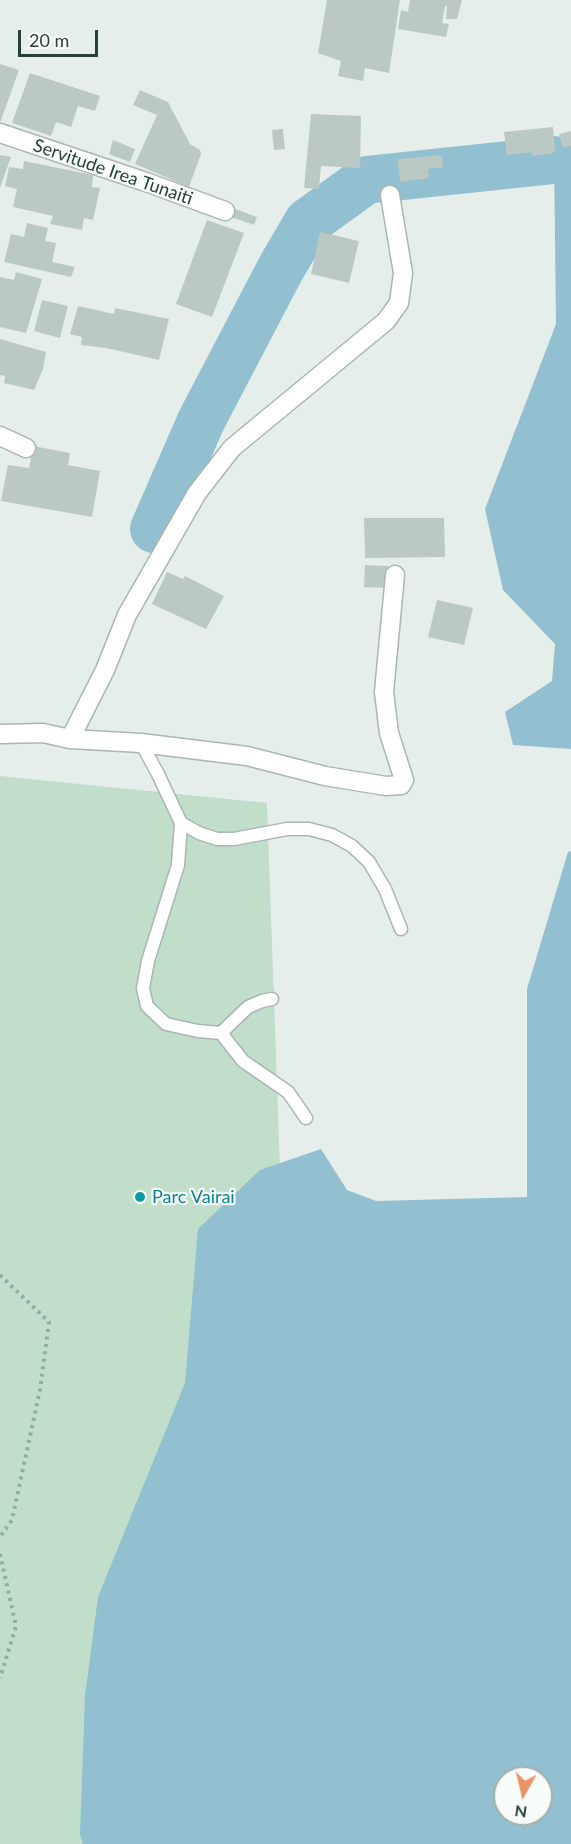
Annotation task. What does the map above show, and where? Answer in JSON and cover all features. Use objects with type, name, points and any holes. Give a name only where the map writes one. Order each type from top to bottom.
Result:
[{"type":"street","name":"Servitude Irea Tunaiti","points":[[0,133],[225,211]]},
{"type":"street","points":[[70,738],[105,670],[127,615],[196,493],[232,448],[386,321],[399,303],[403,273],[390,195]]},
{"type":"street","points":[[0,436],[26,448]]},
{"type":"street","points":[[0,734],[43,733],[70,738],[141,743],[247,756],[325,776],[386,786],[401,785],[404,780],[389,733],[384,692],[395,575]]},
{"type":"lane","points":[[141,743],[181,823],[178,865],[148,961],[143,988],[147,1006],[166,1024],[221,1033],[243,1061],[288,1092],[306,1118]]},
{"type":"lane","points":[[181,823],[199,833],[217,839],[287,829],[309,829],[332,835],[352,846],[369,862],[401,928]]},
{"type":"lane","points":[[221,1033],[248,1007],[262,1000],[272,999]]},
{"type":"path","points":[[0,1275],[49,1322],[40,1390],[12,1520],[0,1537]]},
{"type":"path","points":[[0,1554],[16,1626],[0,1678]]},
{"type":"green space","name":"Parc Vairai","points":[[0,776],[267,803],[295,1592],[339,1844],[0,1844]]},
{"type":"water","points":[[571,140],[571,749],[513,745],[505,712],[552,681],[555,644],[503,590],[485,509],[556,324],[554,151]]},
{"type":"water","points":[[571,851],[571,1844],[83,1844],[80,1834],[85,1696],[98,1597],[185,1383],[198,1229],[260,1170],[321,1149],[347,1190],[376,1201],[527,1197],[527,989],[568,852]]},
{"type":"building","points":[[327,0],[400,0],[389,73],[365,68],[363,81],[338,76],[341,61],[318,53]]},
{"type":"building","points":[[410,0],[462,0],[457,19],[446,19],[447,6],[445,6],[442,23],[449,24],[446,37],[398,29],[401,10],[408,12]]},
{"type":"building","points":[[0,64],[19,70],[0,123]]},
{"type":"building","points":[[30,73],[100,96],[95,111],[78,106],[71,127],[56,122],[51,136],[12,123]]},
{"type":"building","points":[[140,90],[168,102],[190,144],[200,150],[201,154],[189,187],[135,164],[157,115],[133,105]]},
{"type":"building","points":[[311,114],[361,116],[360,168],[321,166],[319,189],[304,188]]},
{"type":"building","points":[[553,127],[555,151],[553,153],[532,156],[531,152],[507,155],[504,132]]},
{"type":"building","points":[[283,129],[285,149],[274,150],[272,130]]},
{"type":"building","points":[[571,131],[571,146],[563,148],[559,134]]},
{"type":"building","points":[[113,140],[135,149],[130,162],[109,154]]},
{"type":"building","points":[[0,155],[11,157],[0,188]]},
{"type":"building","points":[[442,155],[443,167],[428,169],[429,178],[400,182],[398,159]]},
{"type":"building","points":[[24,161],[93,175],[92,187],[100,188],[93,220],[84,218],[82,230],[50,224],[53,216],[13,207],[17,189],[5,186],[9,167],[23,169]]},
{"type":"building","points":[[230,207],[257,217],[254,225],[226,215]]},
{"type":"building","points":[[207,220],[244,233],[212,317],[176,304]]},
{"type":"building","points":[[27,223],[48,228],[45,241],[56,243],[52,262],[75,267],[71,277],[4,262],[11,234],[24,237]]},
{"type":"building","points":[[320,232],[359,241],[349,283],[311,274]]},
{"type":"building","points":[[16,272],[42,279],[26,333],[0,327],[0,277],[14,280]]},
{"type":"building","points":[[42,300],[68,306],[60,338],[34,331]]},
{"type":"building","points":[[78,306],[114,314],[115,308],[169,319],[159,360],[81,345],[82,337],[70,334]]},
{"type":"building","points":[[0,339],[46,352],[43,369],[34,390],[4,383],[5,376],[0,375]]},
{"type":"building","points":[[33,446],[70,453],[68,465],[100,471],[92,517],[1,501],[8,465],[29,468]]},
{"type":"building","points":[[364,518],[444,518],[445,557],[365,558]]},
{"type":"building","points":[[365,565],[388,566],[387,588],[364,587]]},
{"type":"building","points":[[167,572],[183,579],[185,576],[224,596],[206,629],[152,604]]},
{"type":"building","points":[[437,600],[473,608],[464,645],[428,637]]},
{"type":"waterway","points":[[154,529],[201,421],[281,268],[308,222],[366,180],[554,160]]},
{"type":"place","name":"Parc Vairai","points":[[140,1197]]}]
